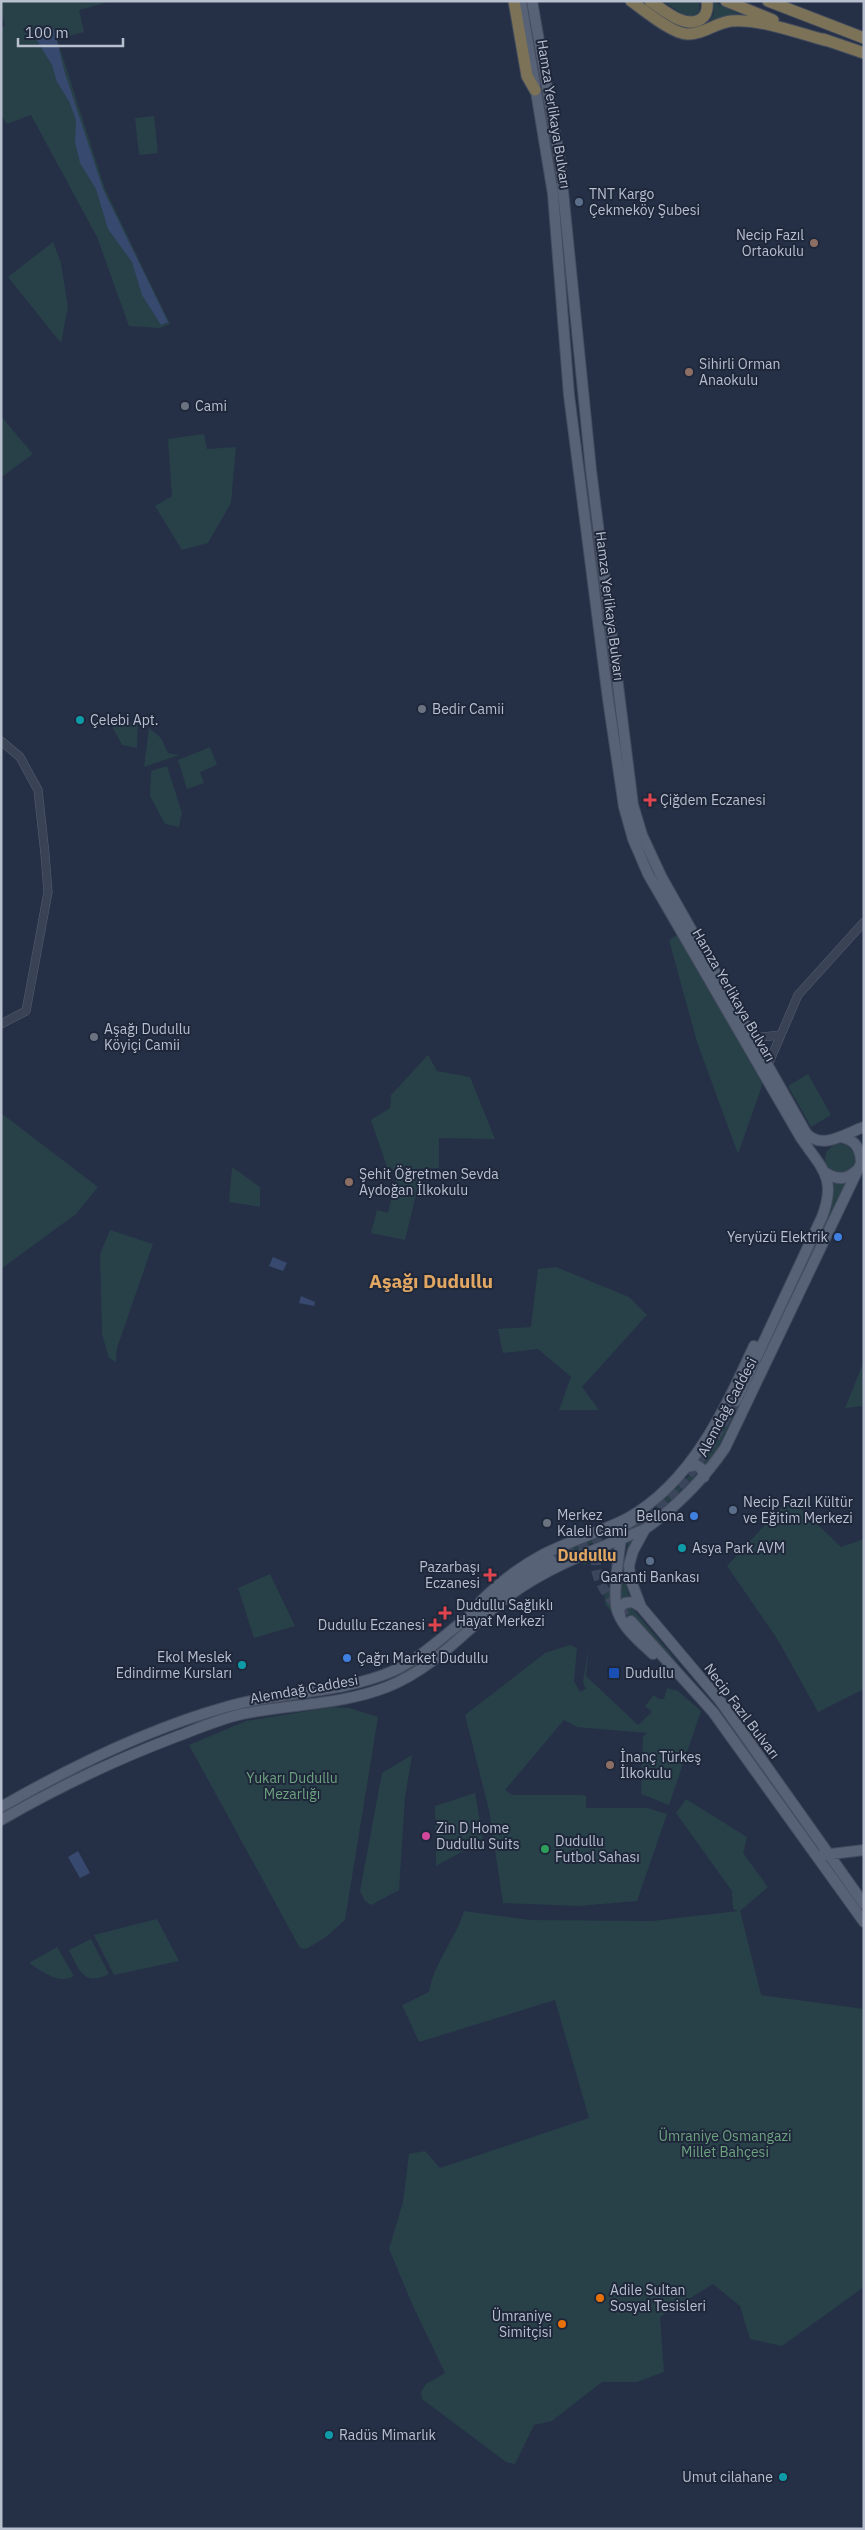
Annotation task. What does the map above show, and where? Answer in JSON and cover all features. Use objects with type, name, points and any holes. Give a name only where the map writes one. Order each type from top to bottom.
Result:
[{"type":"highway","points":[[514,1],[527,76],[535,90]]},
{"type":"highway","points":[[630,1],[674,30],[686,34],[700,32],[730,21],[758,23],[828,41]]},
{"type":"highway","points":[[650,1],[688,23],[698,21],[705,16],[708,8],[707,1]]},
{"type":"highway","points":[[726,1],[864,53]]},
{"type":"highway","points":[[768,1],[864,38]]},
{"type":"main road","name":"Hamza Yerlikaya Bulvarı","points":[[521,1],[553,194],[569,395],[608,699],[624,807],[633,838],[648,874],[801,1138],[823,1169]]},
{"type":"main road","name":"Hamza Yerlikaya Bulvarı","points":[[532,1],[560,160],[591,470],[633,806],[642,835],[662,878],[806,1133],[816,1141],[836,1138]]},
{"type":"main road","points":[[836,1138],[864,1127]]},
{"type":"main road","name":"Alemdağ Caddesi","points":[[1,1820],[119,1760],[199,1727],[242,1714],[338,1700],[387,1687],[429,1664],[453,1646],[481,1618],[527,1584],[561,1564],[645,1529],[659,1519],[704,1477],[725,1448],[844,1201],[862,1159],[854,1142],[836,1138],[827,1142],[820,1153],[829,1187],[827,1204],[736,1401]]},
{"type":"main road","points":[[823,1169],[838,1179],[851,1175],[856,1171]]},
{"type":"main road","name":"Alemdağ Caddesi","points":[[450,1631],[492,1590],[521,1568],[544,1554],[615,1524],[647,1506],[687,1467],[728,1402],[795,1262],[814,1235]]},
{"type":"main road","points":[[687,1467],[696,1465],[702,1469],[704,1477]]},
{"type":"main road","points":[[621,1540],[623,1526],[633,1521],[647,1506],[650,1513],[659,1519]]},
{"type":"main road","name":"Necip Fazıl Bulvarı","points":[[645,1529],[633,1551],[629,1565],[630,1578],[641,1607],[721,1702],[823,1856],[864,1922]]},
{"type":"main road","name":"Necip Fazıl Bulvarı","points":[[621,1540],[614,1600],[626,1621],[687,1681],[713,1712],[823,1856],[864,1904]]},
{"type":"main road","name":"Alemdağ Caddesi","points":[[1,1807],[139,1739],[226,1707],[253,1700],[342,1687],[391,1672],[413,1661],[520,1579],[551,1560]]},
{"type":"main road","points":[[626,1621],[619,1612],[623,1604],[633,1602],[641,1607]]},
{"type":"main road","points":[[823,1856],[864,1850]]},
{"type":"street","points":[[1,741],[20,757],[38,790],[48,892],[26,1011],[1,1024]]},
{"type":"street","points":[[768,1065],[798,995],[864,922]]},
{"type":"street","points":[[752,1038],[780,1035]]},
{"type":"green space","points":[[1,1],[112,1],[79,10],[84,32],[57,39],[105,189],[170,324],[160,328],[129,326],[97,237],[31,115],[7,124],[1,115],[1,29],[5,25],[1,14]]},
{"type":"green space","points":[[663,1],[699,1],[699,11],[694,17],[685,16]]},
{"type":"green space","points":[[712,1],[743,16],[710,20],[714,13]]},
{"type":"green space","points":[[154,116],[158,153],[139,155],[135,118]]},
{"type":"green space","points":[[53,242],[61,263],[68,307],[61,343],[8,277]]},
{"type":"green space","points":[[1,416],[33,454],[3,476],[1,473]]},
{"type":"green space","points":[[204,434],[207,449],[236,447],[231,503],[208,543],[182,550],[155,506],[172,496],[168,439]]},
{"type":"green space","points":[[109,720],[138,723],[137,748],[122,745]]},
{"type":"green space","points":[[149,728],[161,738],[168,753],[179,755],[144,767]]},
{"type":"green space","points":[[210,747],[217,765],[200,772],[204,783],[187,789],[178,760]]},
{"type":"green space","points":[[167,766],[182,813],[179,827],[165,824],[150,796],[151,771]]},
{"type":"green space","points":[[679,934],[763,1083],[738,1154],[697,1042],[669,940]]},
{"type":"green space","points":[[428,1055],[437,1071],[470,1077],[495,1139],[439,1138],[439,1168],[388,1170],[371,1120],[390,1108],[391,1095]]},
{"type":"green space","points":[[808,1074],[831,1115],[811,1127],[788,1086]]},
{"type":"green space","points":[[1,1113],[98,1187],[76,1214],[1,1269]]},
{"type":"green space","points":[[840,1144],[851,1148],[855,1159],[851,1170],[840,1174],[829,1170],[825,1159],[829,1148]]},
{"type":"green space","points":[[232,1167],[260,1187],[260,1207],[229,1202]]},
{"type":"green space","points":[[398,1173],[420,1178],[405,1240],[371,1233],[377,1210],[388,1213]]},
{"type":"green space","points":[[850,1179],[825,1228],[823,1226],[834,1193],[834,1180]]},
{"type":"green space","points":[[110,1230],[153,1244],[117,1348],[116,1362],[109,1358],[102,1334],[100,1254]]},
{"type":"green space","points":[[556,1267],[629,1297],[647,1315],[582,1387],[599,1410],[559,1410],[571,1377],[538,1349],[503,1353],[498,1329],[531,1327],[538,1269]]},
{"type":"green space","points":[[864,1361],[864,1406],[845,1408]]},
{"type":"green space","points":[[733,1400],[741,1404],[708,1467],[698,1460],[715,1436]]},
{"type":"green space","points":[[694,1471],[698,1474],[658,1512],[656,1507]]},
{"type":"green space","points":[[790,1498],[841,1547],[864,1539],[864,1689],[818,1712],[778,1640],[727,1566]]},
{"type":"green space","points":[[593,1537],[594,1542],[553,1565],[549,1555]]},
{"type":"green space","points":[[634,1539],[626,1574],[629,1596],[618,1601],[628,1542]]},
{"type":"green space","points":[[610,1548],[604,1560],[593,1559],[585,1565],[578,1561]]},
{"type":"green space","points":[[270,1574],[295,1626],[254,1638],[238,1588]]},
{"type":"green space","points":[[610,1587],[613,1614],[605,1604],[604,1591]]},
{"type":"green space","points":[[628,1607],[633,1609],[680,1665],[634,1619],[628,1624],[623,1617],[624,1609]]},
{"type":"green space","points":[[570,1645],[577,1648],[574,1681],[580,1692],[586,1689],[583,1682],[589,1645],[586,1676],[638,1725],[652,1712],[645,1706],[654,1695],[659,1699],[664,1699],[667,1688],[678,1691],[701,1711],[669,1805],[641,1794],[643,1736],[647,1733],[577,1727],[564,1720],[505,1790],[513,1795],[581,1795],[586,1796],[586,1808],[647,1808],[667,1814],[637,1901],[579,1906],[503,1903],[489,1810],[465,1715],[545,1653]]},
{"type":"green space","name":"Yukarı Dudullu Mezarlığı","points":[[332,1707],[349,1708],[378,1717],[345,1920],[326,1937],[306,1949],[300,1948],[189,1745],[246,1721]]},
{"type":"green space","points":[[412,1755],[405,1797],[399,1890],[371,1905],[365,1901],[360,1891],[382,1773]]},
{"type":"green space","points":[[475,1793],[483,1840],[436,1866],[435,1806]]},
{"type":"green space","name":"Ümraniye Osmangazi Millet Bahçesi","points":[[686,1799],[747,1837],[743,1853],[768,1887],[740,1911],[761,1995],[864,2009],[864,2287],[782,2346],[750,2339],[740,2306],[713,2284],[660,2317],[664,2372],[637,2382],[602,2382],[552,2421],[534,2425],[515,2464],[506,2462],[422,2399],[421,2392],[426,2384],[445,2373],[413,2306],[389,2249],[403,2202],[409,2154],[425,2151],[440,2168],[589,2118],[555,2000],[419,2042],[402,2005],[429,1992],[435,1972],[464,1911],[530,1920],[652,1921],[738,1911],[733,1909],[732,1891],[676,1813]]},
{"type":"green space","points":[[157,1919],[179,1961],[114,1975],[94,1935]]},
{"type":"green space","points":[[91,1939],[109,1974],[101,1978],[94,1979],[83,1974],[69,1950]]},
{"type":"green space","points":[[57,1947],[74,1976],[62,1979],[56,1978],[29,1963]]},
{"type":"water","points":[[41,27],[54,29],[64,70],[103,189],[168,322],[161,325],[142,295],[132,262],[108,229],[96,189],[80,163],[75,142],[76,120],[69,101],[57,82],[52,65],[33,34]]},
{"type":"water","points":[[273,1257],[287,1263],[283,1271],[269,1266]]},
{"type":"water","points":[[301,1296],[315,1302],[314,1306],[299,1303]]},
{"type":"water","points":[[78,1851],[90,1873],[80,1878],[68,1857]]},
{"type":"tunnel","points":[[551,1560],[608,1539],[631,1527],[651,1513],[684,1481],[698,1463],[736,1401]]},
{"type":"tunnel","points":[[604,1542],[598,1553],[597,1575],[608,1595],[631,1621]]},
{"type":"place","name":"TNT Kargo Çekmeköy Şubesi","points":[[579,202]]},
{"type":"place","name":"Necip Fazıl Ortaokulu","points":[[814,243]]},
{"type":"place","name":"Sihirli Orman Anaokulu","points":[[689,372]]},
{"type":"place","name":"Cami","points":[[185,406]]},
{"type":"place","name":"Bedir Camii","points":[[422,709]]},
{"type":"place","name":"Çelebi Apt.","points":[[80,720]]},
{"type":"place","name":"Çiğdem Eczanesi","points":[[650,800]]},
{"type":"place","name":"Aşağı Dudullu Köyiçi Camii","points":[[94,1037]]},
{"type":"place","name":"Şehit Öğretmen Sevda Aydoğan İlkokulu","points":[[349,1182]]},
{"type":"place","name":"Yeryüzü Elektrik","points":[[838,1237]]},
{"type":"place","name":"Necip Fazıl Kültür ve Eğitim Merkezi","points":[[733,1510]]},
{"type":"place","name":"Bellona","points":[[694,1516]]},
{"type":"place","name":"Merkez Kaleli Cami","points":[[547,1523]]},
{"type":"place","name":"Asya Park AVM","points":[[682,1548]]},
{"type":"place","name":"Garanti Bankası","points":[[650,1561]]},
{"type":"place","name":"Pazarbaşı Eczanesi","points":[[490,1575]]},
{"type":"place","name":"Dudullu Sağlıklı Hayat Merkezi","points":[[445,1613]]},
{"type":"place","name":"Dudullu Eczanesi","points":[[435,1625]]},
{"type":"place","name":"Çağrı Market Dudullu","points":[[347,1658]]},
{"type":"place","name":"Ekol Meslek Edindirme Kursları","points":[[242,1665]]},
{"type":"place","name":"Dudullu","points":[[614,1673]]},
{"type":"place","name":"İnanç Türkeş İlkokulu","points":[[610,1765]]},
{"type":"place","name":"Zin D Home Dudullu Suits","points":[[426,1836]]},
{"type":"place","name":"Dudullu Futbol Sahası","points":[[545,1849]]},
{"type":"place","name":"Adile Sultan Sosyal Tesisleri","points":[[600,2298]]},
{"type":"place","name":"Ümraniye Simitçisi","points":[[562,2324]]},
{"type":"place","name":"Radüs Mimarlık","points":[[329,2435]]},
{"type":"place","name":"Umut cilahane","points":[[783,2477]]},
{"type":"district","name":"Aşağı Dudullu","points":[[431,1281]]},
{"type":"district","name":"Dudullu","points":[[587,1555]]}]
